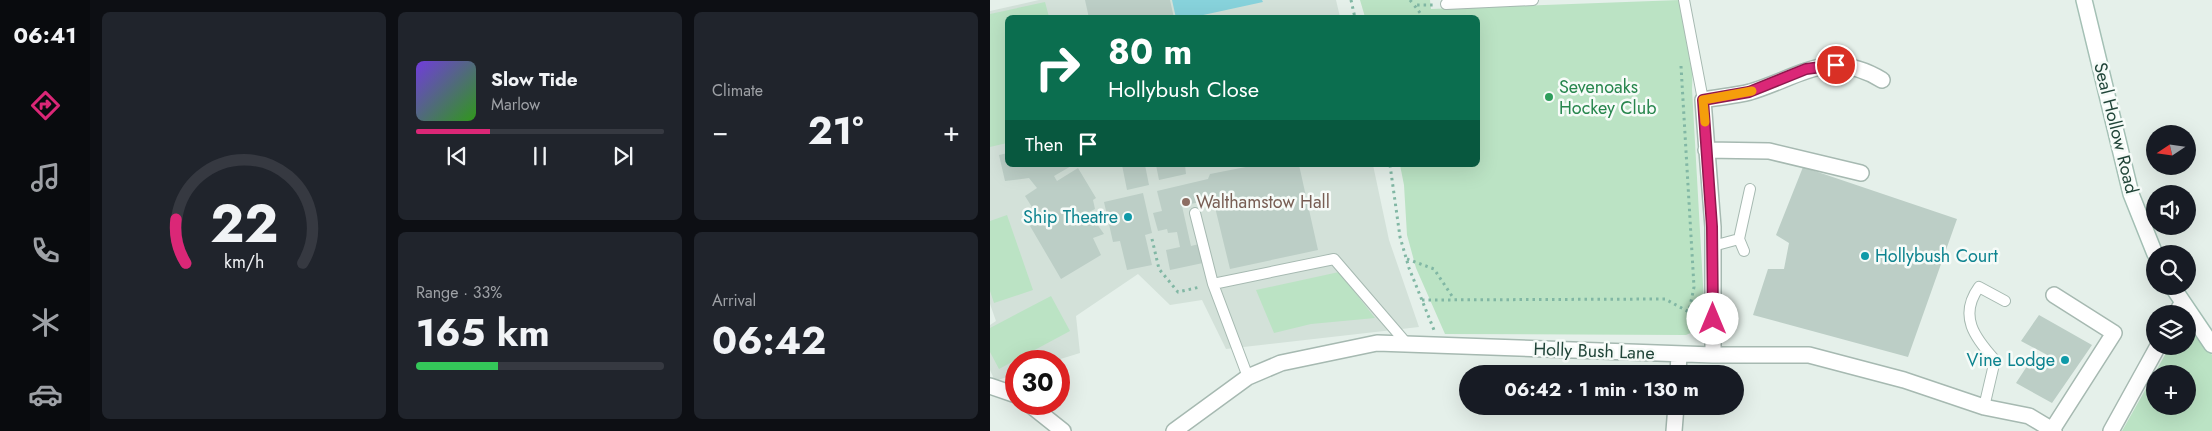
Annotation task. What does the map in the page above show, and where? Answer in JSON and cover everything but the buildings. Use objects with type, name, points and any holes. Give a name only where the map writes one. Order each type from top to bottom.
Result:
[{"type":"street","name":"Seal Hollow Road","points":[[2084,0],[2131,194],[2151,245]]},
{"type":"street","points":[[1706,355],[1713,246],[1703,100],[1749,92],[1806,69],[1836,65],[1864,69],[1882,80]]},
{"type":"street","points":[[1706,150],[1770,151],[1861,173]]},
{"type":"street","points":[[2053,430],[2114,333],[2054,295]]},
{"type":"street","points":[[2196,327],[2212,345]]},
{"type":"street","name":"Holly Bush Lane","points":[[1174,431],[1248,377],[1281,363],[1377,343],[1440,347],[1706,355],[1809,355],[1904,380],[1984,406],[2029,416],[2053,430]]},
{"type":"street","points":[[1678,365],[1679,354]]},
{"type":"street","points":[[2111,431],[2153,355]]},
{"type":"street","points":[[990,386],[1005,391]]},
{"type":"street","points":[[1043,415],[1063,431]]},
{"type":"street","points":[[1674,431],[1675,415]]},
{"type":"lane","points":[[1446,4],[1533,0]]},
{"type":"lane","points":[[1684,0],[1703,100]]},
{"type":"lane","points":[[1744,251],[1739,239],[1750,189]]},
{"type":"lane","points":[[1195,213],[1213,284],[1248,377]]},
{"type":"lane","points":[[1713,246],[1739,239]]},
{"type":"lane","points":[[1213,284],[1334,258],[1408,344]]},
{"type":"lane","points":[[1984,406],[1995,360],[1977,341],[1971,330],[1970,299],[1979,287],[2005,301]]},
{"type":"path","points":[[1351,0],[1354,15]]},
{"type":"path","points":[[1410,0],[1422,15]]},
{"type":"path","points":[[1414,5],[1446,4]]},
{"type":"path","points":[[1693,47],[1681,56],[1694,287],[1690,312],[1699,343],[1706,355]]},
{"type":"path","points":[[1390,167],[1400,237],[1440,347]]},
{"type":"path","points":[[1152,239],[1159,269],[1178,292],[1213,284]]},
{"type":"path","points":[[1407,259],[1434,269],[1454,300]]},
{"type":"path","points":[[1422,300],[1666,299],[1690,312]]},
{"type":"shaded area","name":"Walthamstow Hall","points":[[1039,0],[1336,0],[1340,15],[1005,15],[1005,167],[1373,167],[1389,240],[1419,327],[1226,349],[1202,300],[1170,305],[1138,274],[1076,316],[1080,353],[1070,356],[1070,350],[1005,350],[1005,378],[995,381],[990,370],[990,325],[996,321],[990,304],[990,11]]},
{"type":"green space","points":[[1360,0],[1430,0],[1431,9],[1680,0],[1693,59],[1692,89],[1705,320],[1700,329],[1686,335],[1445,334],[1416,268],[1407,235],[1404,185],[1400,167],[1480,167],[1480,15],[1364,15]]},
{"type":"green space","points":[[1045,2],[1048,15],[1005,15],[1005,143],[990,147],[990,14]]},
{"type":"green space","points":[[1007,215],[1033,290],[994,303],[990,291],[990,221]]},
{"type":"green space","points":[[1339,272],[1375,318],[1311,324],[1274,333],[1256,290]]},
{"type":"green space","points":[[1051,296],[1070,331],[1034,350],[1005,350],[1005,366],[999,369],[990,352],[990,328]]},
{"type":"green space","points":[[2196,331],[2212,355],[2212,431],[2122,431],[2146,388],[2146,415],[2196,415],[2196,365],[2159,365],[2165,355],[2196,355]]},
{"type":"water","points":[[1172,0],[1262,0],[1263,2],[1203,15],[1175,15]]},
{"type":"slow traffic","points":[[1705,122],[1703,100],[1752,91]]},
{"type":"place","name":"Sevenoaks Hockey Club","points":[[1549,97]]},
{"type":"place","name":"Walthamstow Hall","points":[[1186,202]]},
{"type":"place","name":"Ship Theatre","points":[[1128,217]]},
{"type":"place","name":"Hollybush Court","points":[[1865,256]]},
{"type":"place","name":"Vine Lodge","points":[[2065,360]]},
{"type":"route","points":[[1713,319],[1712,227],[1703,100],[1749,92],[1806,69],[1836,65]]}]
